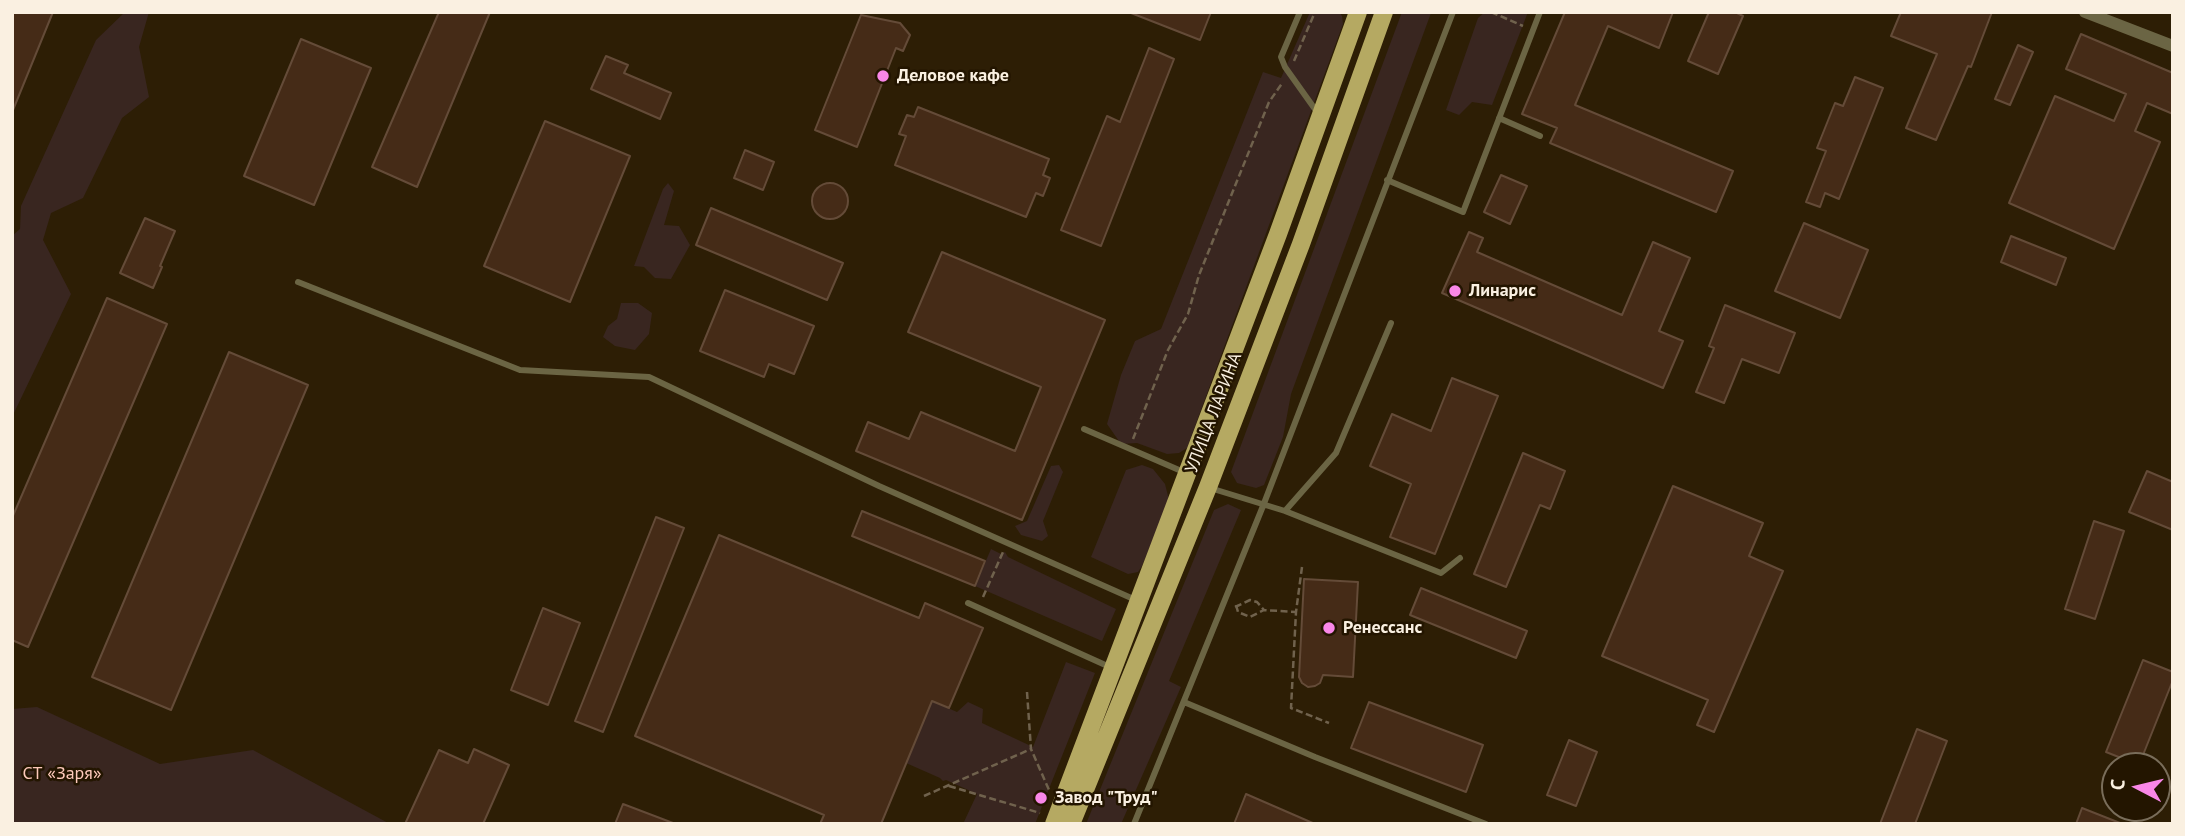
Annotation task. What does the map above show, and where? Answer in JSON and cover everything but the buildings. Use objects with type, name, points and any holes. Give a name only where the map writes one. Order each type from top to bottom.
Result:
[{"type":"main road","name":"УЛИЦА ЛАРИНА","points":[[1049,819],[1140,602],[1357,12]]},
{"type":"main road","name":"УЛИЦА ЛАРИНА","points":[[1071,824],[1208,487],[1301,244],[1384,12]]},
{"type":"street","points":[[2085,12],[2173,46]]},
{"type":"lane","points":[[1300,12],[1281,57],[1320,117]]},
{"type":"lane","points":[[1134,824],[1263,506],[1453,12]]},
{"type":"lane","points":[[1387,180],[1462,212],[1540,12]]},
{"type":"lane","points":[[1499,118],[1540,136]]},
{"type":"lane","points":[[298,282],[520,370],[649,377],[879,486],[1140,602]]},
{"type":"lane","points":[[1285,511],[1336,453],[1391,323]]},
{"type":"lane","points":[[1084,429],[1188,473]]},
{"type":"lane","points":[[1208,487],[1285,511],[1441,573],[1460,558]]},
{"type":"lane","points":[[968,603],[1114,669]]},
{"type":"lane","points":[[1184,702],[1486,824]]},
{"type":"path","points":[[1129,449],[1168,351],[1188,314],[1199,275],[1269,102],[1289,72],[1315,12]]},
{"type":"path","points":[[1491,12],[1523,26]]},
{"type":"path","points":[[979,608],[1007,542]]},
{"type":"path","points":[[1302,568],[1296,612],[1291,708],[1329,723]]},
{"type":"path","points":[[1230,615],[1237,596]]},
{"type":"path","points":[[1235,607],[1250,600],[1257,602],[1265,610]]},
{"type":"path","points":[[1235,607],[1238,612],[1250,617],[1265,610],[1296,612]]},
{"type":"path","points":[[1027,692],[1031,749],[1051,795]]},
{"type":"path","points":[[924,796],[1031,749]]},
{"type":"path","points":[[947,786],[1049,819]]},
{"type":"green space","points":[[125,12],[149,12],[139,47],[149,97],[122,118],[83,198],[51,213],[43,240],[71,294],[12,417],[12,236],[20,229],[21,206],[96,40]]},
{"type":"green space","points":[[1310,12],[1339,12],[1343,24],[1187,448],[1179,453],[1167,454],[1137,443],[1121,444],[1107,424],[1121,375],[1135,341],[1161,329],[1263,72],[1281,78]]},
{"type":"green space","points":[[1402,12],[1431,13],[1291,394],[1283,437],[1264,485],[1256,488],[1237,483],[1231,472]]},
{"type":"green space","points":[[1485,12],[1528,12],[1492,105],[1472,102],[1459,115],[1446,110],[1478,18]]},
{"type":"green space","points":[[668,183],[674,191],[664,225],[679,226],[690,245],[671,279],[655,278],[644,267],[634,266],[663,189]]},
{"type":"green space","points":[[621,303],[638,303],[652,313],[649,334],[635,350],[615,346],[603,337],[608,326],[617,319]]},
{"type":"green space","points":[[1059,465],[1063,472],[1043,521],[1048,536],[1042,541],[1021,535],[1015,526],[1027,521],[1051,466]]},
{"type":"green space","points":[[1142,465],[1153,469],[1165,484],[1169,500],[1142,566],[1138,572],[1128,574],[1091,557],[1126,470]]},
{"type":"green space","points":[[1228,504],[1241,510],[1169,681],[1181,687],[1121,824],[1086,824],[1214,510]]},
{"type":"green space","points":[[991,549],[1001,554],[1005,552],[1008,557],[1116,609],[1102,641],[975,586]]},
{"type":"green space","points":[[1066,662],[1095,673],[1035,824],[963,824],[977,794],[906,763],[932,701],[957,712],[968,702],[983,709],[982,723],[1033,747]]},
{"type":"green space","name":"СТ «Заря»","points":[[37,707],[160,764],[253,750],[390,824],[12,824],[12,709]]},
{"type":"place","name":"Деловое кафе","points":[[883,76]]},
{"type":"place","name":"Линарис","points":[[1455,291]]},
{"type":"place","name":"Ренессанс","points":[[1329,628]]},
{"type":"place","name":"Завод \"Труд\"","points":[[1041,798]]}]
